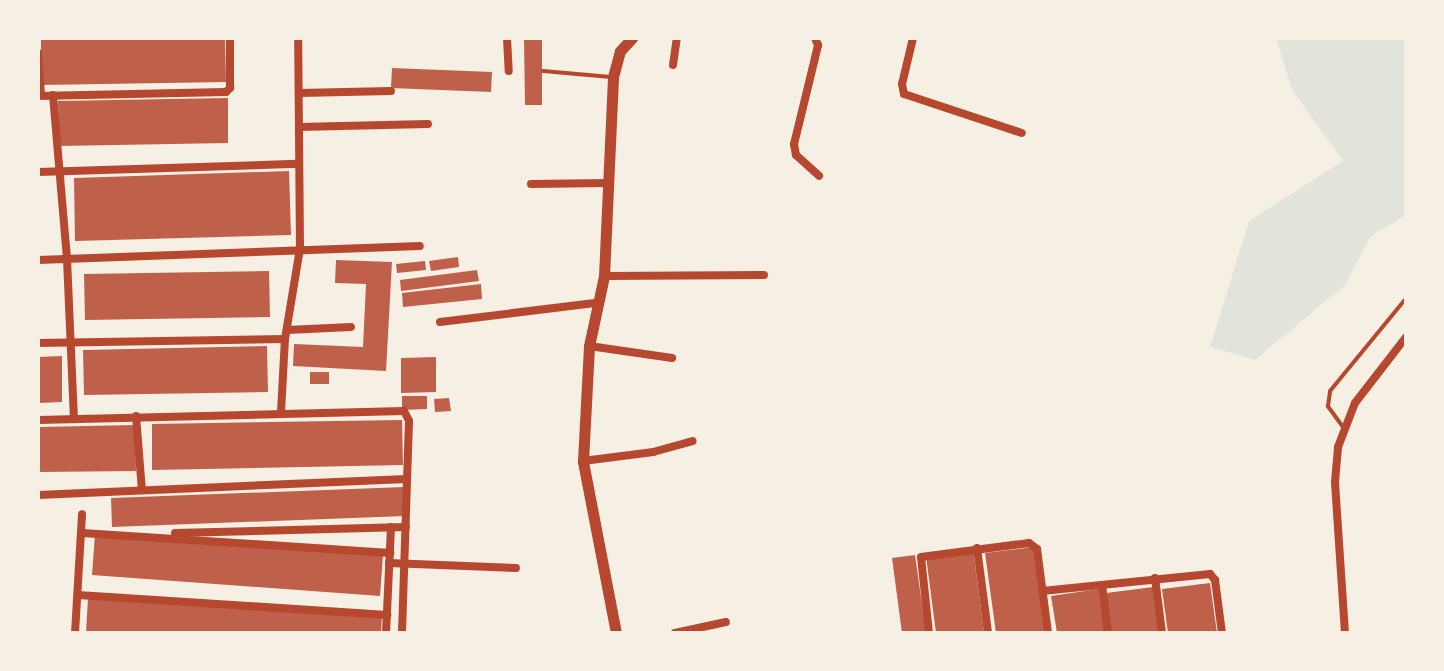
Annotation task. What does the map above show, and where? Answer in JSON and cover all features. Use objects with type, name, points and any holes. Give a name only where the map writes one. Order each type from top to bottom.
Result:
[{"type":"street","points":[[38,53],[40,96],[224,92],[230,88],[230,38]]},
{"type":"street","points":[[281,412],[286,334],[300,248],[298,38]]},
{"type":"street","points":[[507,38],[509,71]]},
{"type":"street","points":[[616,633],[583,461],[589,346],[595,303],[604,276],[613,77],[620,51],[632,38]]},
{"type":"street","points":[[673,65],[677,38]]},
{"type":"street","points":[[815,38],[818,45],[794,144],[796,155],[819,176]]},
{"type":"street","points":[[913,38],[902,84],[904,94],[1022,133]]},
{"type":"street","points":[[299,93],[391,91]]},
{"type":"street","points":[[53,95],[67,259],[74,418]]},
{"type":"street","points":[[299,127],[428,124]]},
{"type":"street","points":[[38,172],[298,164]]},
{"type":"street","points":[[531,184],[608,183]]},
{"type":"street","points":[[38,260],[420,246]]},
{"type":"street","points":[[604,276],[764,275]]},
{"type":"street","points":[[440,322],[595,303]]},
{"type":"street","points":[[38,343],[286,334],[351,327]]},
{"type":"street","points":[[1345,633],[1335,473],[1343,427],[1355,403],[1406,337]]},
{"type":"street","points":[[589,346],[672,358]]},
{"type":"street","points":[[38,420],[401,410],[409,421],[402,633]]},
{"type":"street","points":[[136,416],[142,490]]},
{"type":"street","points":[[583,461],[653,452],[693,441]]},
{"type":"street","points":[[38,495],[407,479]]},
{"type":"street","points":[[75,633],[82,514]]},
{"type":"street","points":[[386,633],[391,527]]},
{"type":"street","points":[[82,533],[406,527]]},
{"type":"street","points":[[126,534],[390,558],[405,563],[516,568]]},
{"type":"street","points":[[929,633],[921,557],[977,548],[1034,544],[1048,633]]},
{"type":"street","points":[[977,548],[988,633]]},
{"type":"street","points":[[1042,591],[1212,574],[1222,633]]},
{"type":"street","points":[[1155,578],[1162,633]]},
{"type":"street","points":[[1102,585],[1108,633]]},
{"type":"street","points":[[78,595],[387,615]]},
{"type":"street","points":[[675,633],[726,622]]},
{"type":"lane","points":[[543,71],[613,77]]},
{"type":"lane","points":[[1343,427],[1328,406],[1330,391],[1404,301]]},
{"type":"shaded area","points":[[1276,38],[1406,38],[1406,215],[1371,236],[1345,285],[1255,360],[1210,347],[1249,221],[1343,161],[1292,90]]},
{"type":"building","points":[[225,38],[226,82],[41,85],[41,40]]},
{"type":"building","points":[[524,38],[542,38],[542,105],[525,105]]},
{"type":"building","points":[[392,68],[492,72],[491,92],[391,88]]},
{"type":"building","points":[[228,98],[228,143],[59,146],[58,101]]},
{"type":"building","points":[[289,171],[291,235],[75,241],[74,178]]},
{"type":"building","points":[[458,257],[459,267],[431,271],[429,261]]},
{"type":"building","points":[[336,260],[392,262],[386,371],[293,366],[294,344],[363,347],[366,284],[335,283]]},
{"type":"building","points":[[425,261],[426,270],[397,273],[396,264]]},
{"type":"building","points":[[477,270],[479,281],[401,291],[400,280]]},
{"type":"building","points":[[269,271],[270,317],[85,320],[84,274]]},
{"type":"building","points":[[481,284],[482,299],[403,307],[402,293]]},
{"type":"building","points":[[267,346],[268,392],[84,395],[83,350]]},
{"type":"building","points":[[62,356],[62,402],[38,403],[38,357]]},
{"type":"building","points":[[436,357],[436,392],[401,393],[401,358]]},
{"type":"building","points":[[310,372],[329,372],[329,384],[310,384]]},
{"type":"building","points":[[402,396],[427,396],[427,409],[402,410]]},
{"type":"building","points":[[449,398],[451,411],[435,412],[434,399]]},
{"type":"building","points":[[402,420],[403,465],[152,470],[152,424]]},
{"type":"building","points":[[135,425],[136,471],[38,472],[38,427]]},
{"type":"building","points":[[404,487],[405,516],[112,527],[111,498]]},
{"type":"building","points":[[95,534],[383,555],[380,596],[92,575]]},
{"type":"building","points":[[1033,547],[1045,633],[996,633],[985,553]]},
{"type":"building","points":[[973,549],[984,633],[936,633],[926,556]]},
{"type":"building","points":[[915,555],[926,633],[902,633],[892,558]]},
{"type":"building","points":[[1210,583],[1217,633],[1168,633],[1162,589]]},
{"type":"building","points":[[1153,587],[1159,633],[1111,633],[1106,593]]},
{"type":"building","points":[[1099,589],[1105,633],[1057,633],[1051,596]]},
{"type":"building","points":[[88,598],[382,616],[381,633],[86,633]]}]
